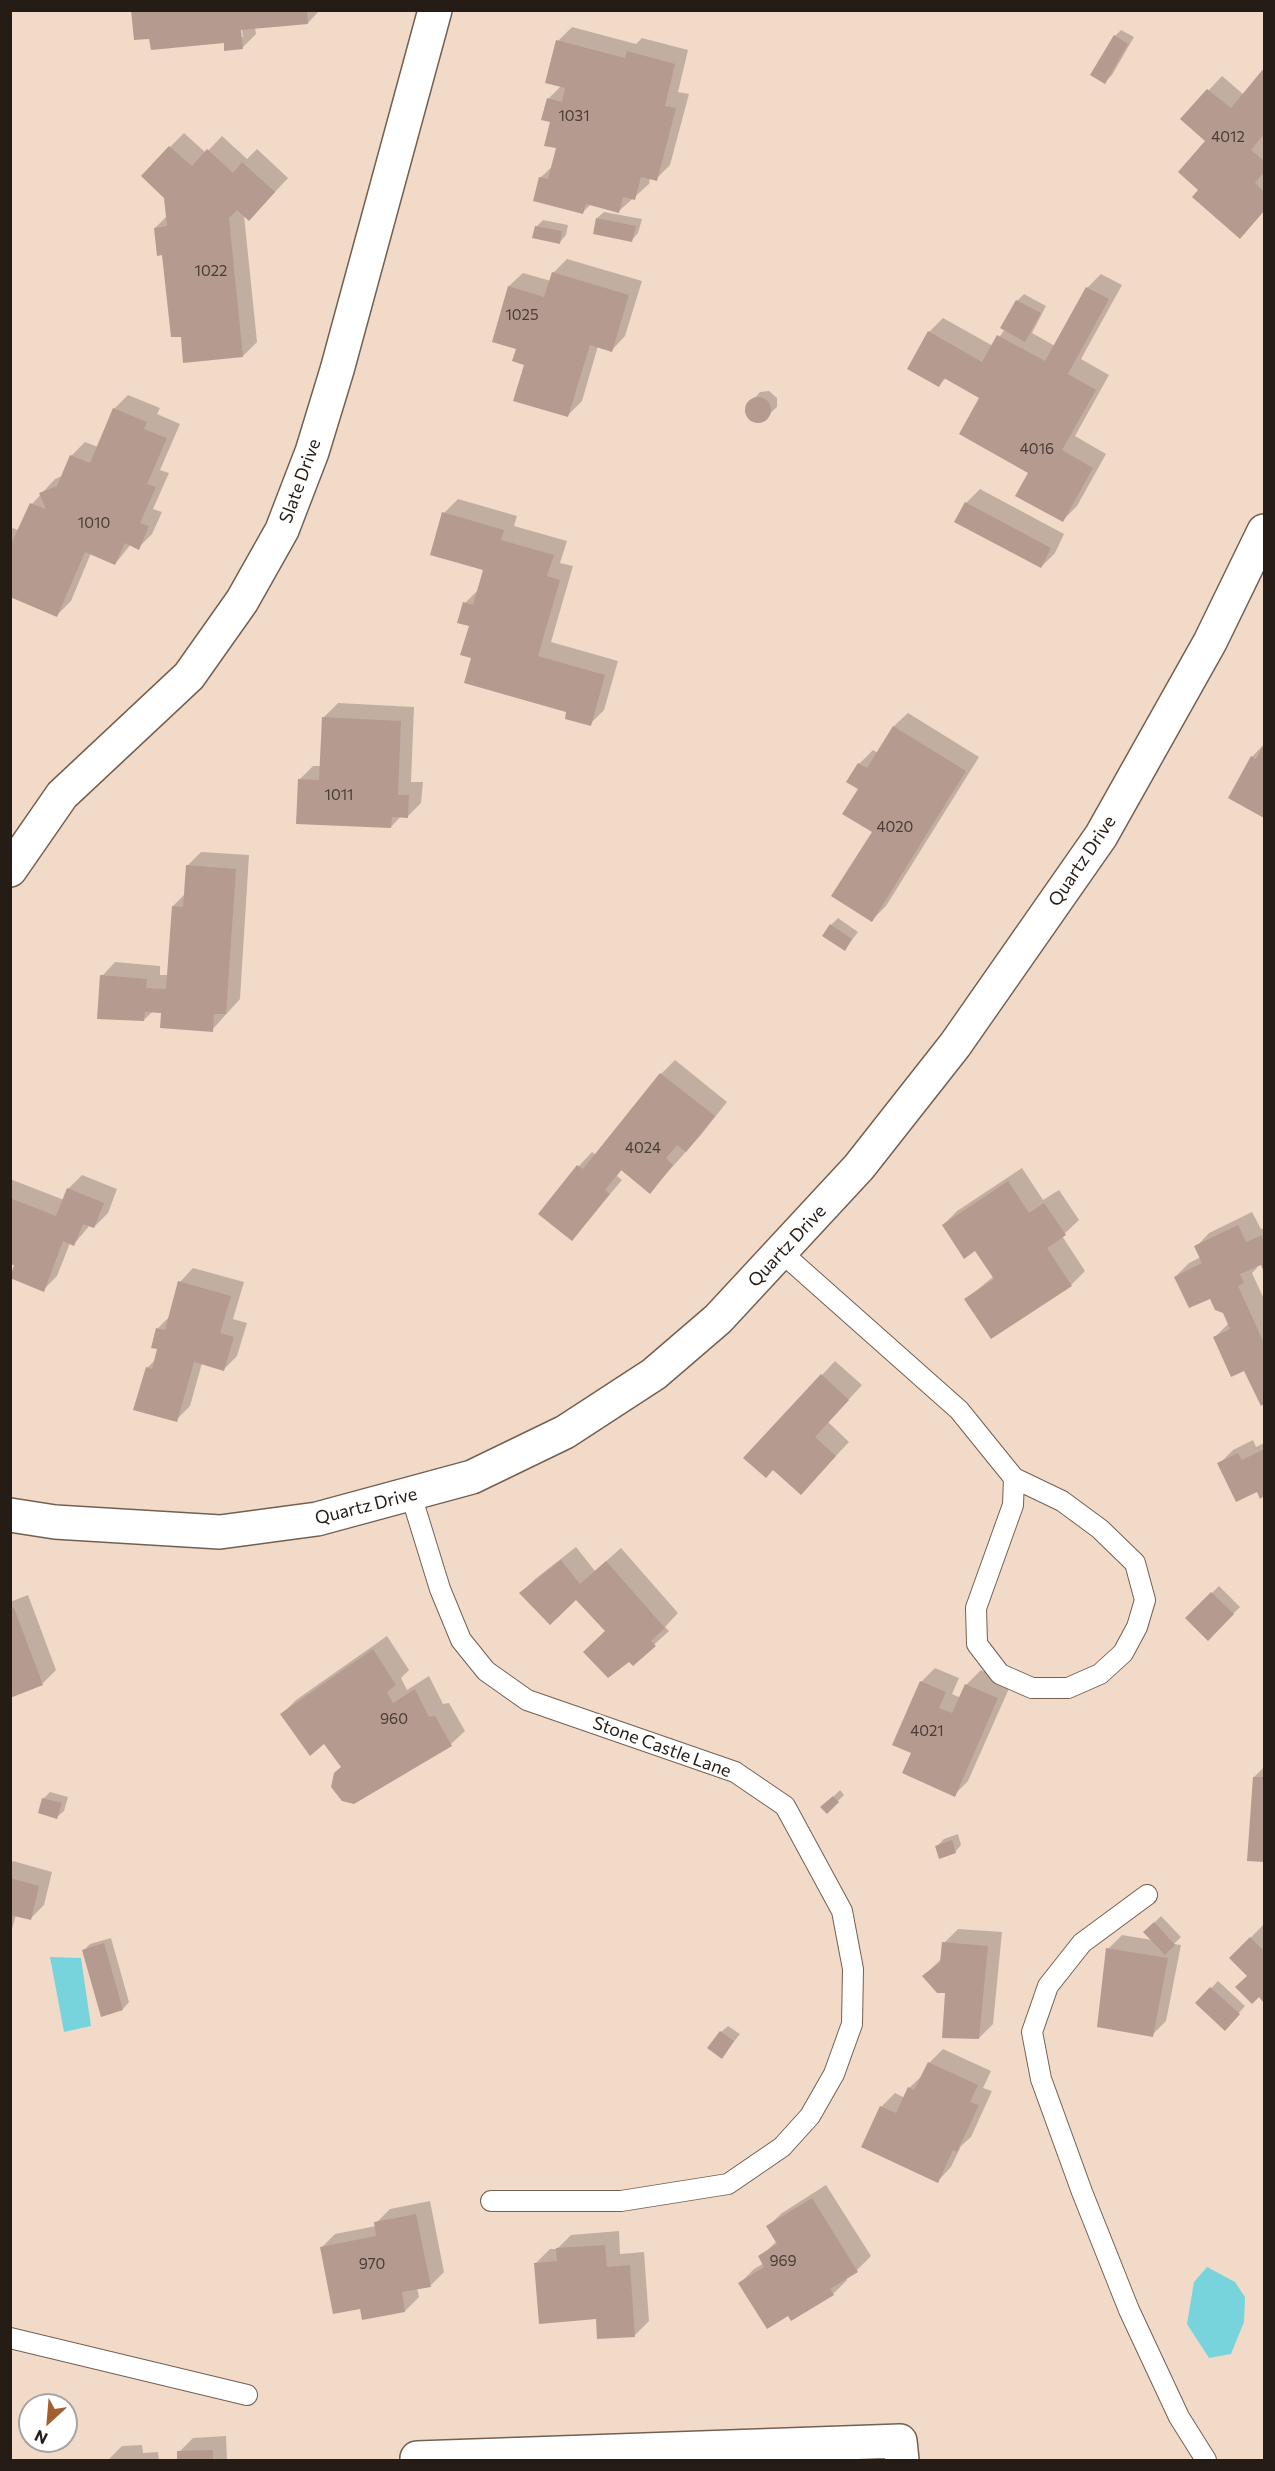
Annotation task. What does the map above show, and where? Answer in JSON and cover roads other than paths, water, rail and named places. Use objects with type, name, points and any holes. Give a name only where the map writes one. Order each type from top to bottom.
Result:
[{"type":"street","name":"Slate Drive","points":[[10,870],[63,795],[189,676],[242,601],[282,530],[312,452],[337,370],[435,10]]},
{"type":"street","name":"Quartz Drive","points":[[10,1515],[55,1522],[220,1532],[317,1519],[472,1477],[565,1432],[654,1374],[718,1319],[859,1167],[955,1045],[1101,836],[1210,642],[1264,531]]},
{"type":"street","points":[[417,2458],[900,2441],[902,2460]]},
{"type":"lane","points":[[781,1252],[959,1410],[1014,1478],[1062,1501],[1100,1529],[1134,1563],[1145,1600],[1137,1627],[1123,1653],[1100,1674],[1068,1688],[1032,1688],[1000,1674],[977,1644],[976,1608],[1013,1505],[1014,1478]]},
{"type":"lane","name":"Stone Castle Lane","points":[[411,1495],[440,1589],[461,1640],[486,1671],[527,1700],[735,1772],[785,1806],[842,1911],[853,1969],[852,2024],[834,2074],[810,2116],[782,2147],[728,2184],[621,2201],[490,2201]]},
{"type":"lane","points":[[1148,1895],[1082,1943],[1048,1986],[1032,2032],[1041,2079],[1116,2278],[1179,2417],[1206,2460]]},
{"type":"lane","points":[[10,2338],[247,2395]]},
{"type":"water","points":[[50,1957],[81,1958],[91,2026],[64,2032]]},
{"type":"water","points":[[1207,2267],[1235,2282],[1245,2297],[1244,2322],[1231,2354],[1209,2358],[1187,2324],[1194,2282]]}]
